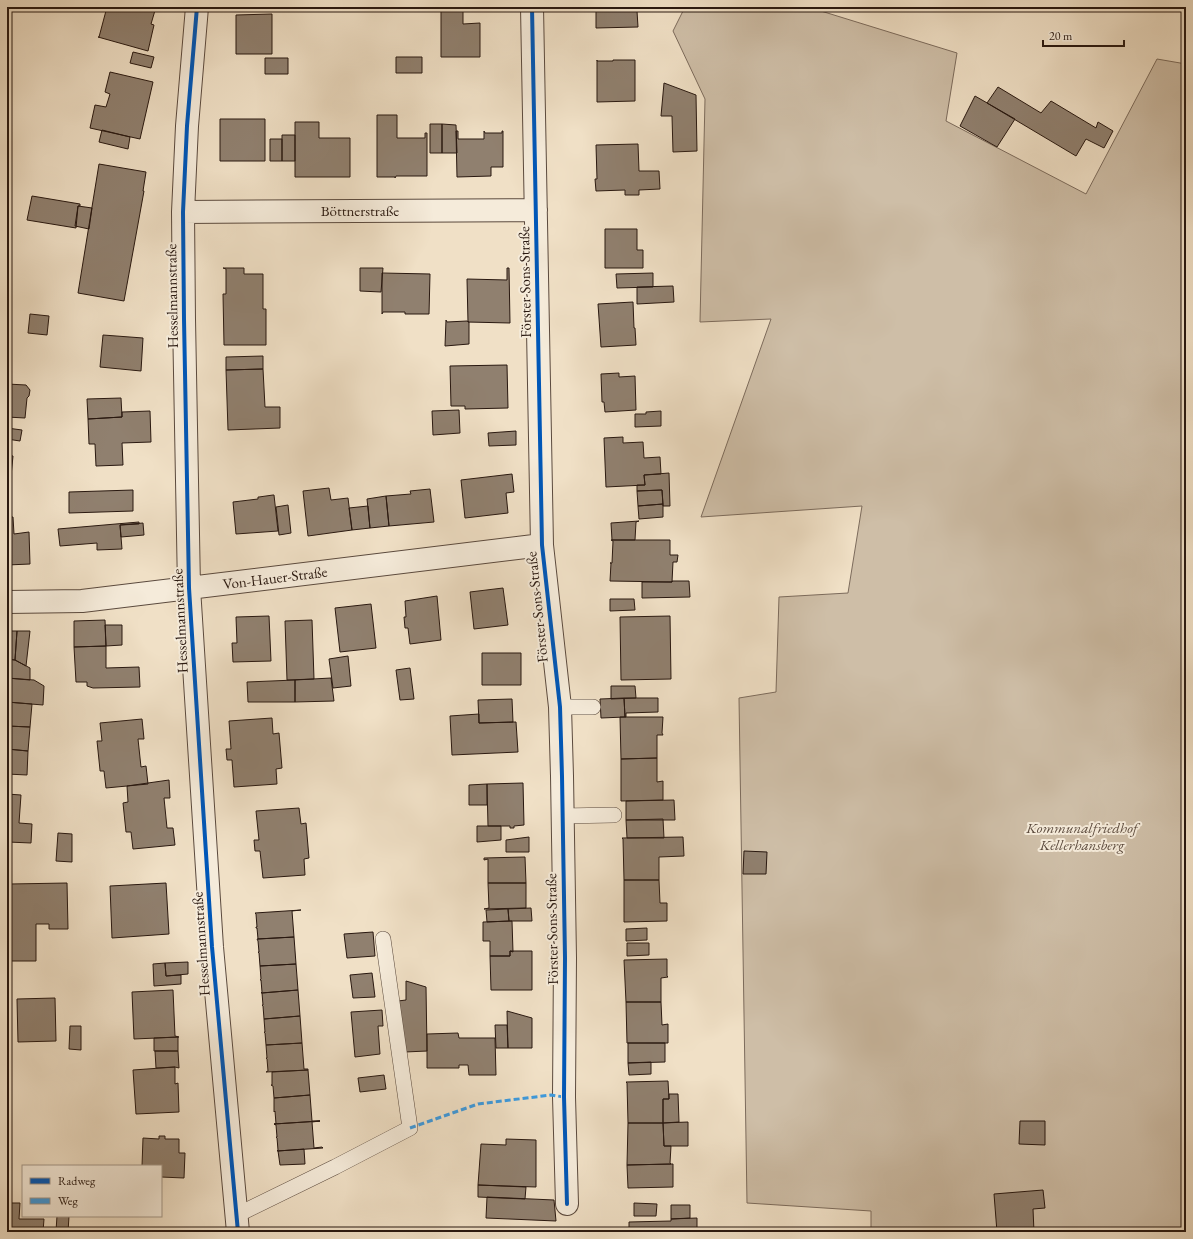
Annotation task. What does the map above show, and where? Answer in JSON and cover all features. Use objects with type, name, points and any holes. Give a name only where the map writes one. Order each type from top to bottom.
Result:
[{"type":"street","name":"Hesselmannstraße","points":[[197,7],[187,126],[183,212],[189,588],[212,947],[238,1223]]},
{"type":"street","name":"Förster-Sons-Straße","points":[[532,7],[542,545],[560,707],[565,958],[564,1097],[567,1204]]},
{"type":"street","name":"Böttnerstraße","points":[[183,212],[536,210]]},
{"type":"street","name":"Von-Hauer-Straße","points":[[7,602],[82,601],[542,545]]},
{"type":"lane","points":[[560,707],[593,707]]},
{"type":"lane","points":[[562,816],[614,815]]},
{"type":"lane","points":[[238,1223],[335,1167],[410,1128],[383,939]]},
{"type":"green space","name":"Kommunalfriedhof Kellerhansberg","points":[[685,7],[808,7],[957,53],[946,121],[1086,194],[1157,59],[1186,64],[1186,1232],[871,1232],[871,1211],[747,1203],[739,698],[776,692],[779,597],[848,593],[862,506],[701,517],[771,319],[700,322],[705,99],[673,31]]},
{"type":"building","points":[[107,7],[156,7],[151,24],[154,25],[148,51],[98,37]]},
{"type":"building","points":[[441,7],[463,7],[463,24],[480,23],[480,57],[441,57]]},
{"type":"building","points":[[596,7],[643,7],[643,11],[637,11],[638,27],[596,28]]},
{"type":"building","points":[[272,14],[272,54],[236,54],[236,15]]},
{"type":"building","points":[[133,52],[154,57],[151,68],[130,63]]},
{"type":"building","points":[[396,57],[422,57],[422,73],[396,73]]},
{"type":"building","points":[[265,58],[288,58],[288,74],[265,74]]},
{"type":"building","points":[[635,60],[635,101],[597,102],[597,61]]},
{"type":"building","points":[[110,72],[153,82],[140,139],[90,128],[95,105],[106,107],[110,94],[105,92]]},
{"type":"building","points":[[664,83],[696,95],[697,151],[673,152],[672,116],[661,116]]},
{"type":"building","points":[[998,87],[1041,113],[1051,101],[1096,128],[1098,122],[1113,131],[1104,148],[1086,139],[1076,156],[987,103]]},
{"type":"building","points":[[975,96],[1015,119],[997,147],[960,126]]},
{"type":"building","points":[[377,115],[397,115],[397,138],[425,138],[425,133],[427,133],[427,176],[396,176],[395,178],[377,177]]},
{"type":"building","points":[[220,119],[265,119],[265,161],[220,161]]},
{"type":"building","points":[[295,122],[319,122],[319,138],[350,138],[350,177],[295,177]]},
{"type":"building","points":[[430,124],[442,124],[442,153],[430,153]]},
{"type":"building","points":[[442,124],[456,125],[457,153],[442,153]]},
{"type":"building","points":[[102,130],[130,137],[128,149],[99,142]]},
{"type":"building","points":[[456,131],[458,131],[458,139],[484,139],[484,131],[485,133],[502,133],[503,131],[503,167],[491,167],[491,176],[457,177]]},
{"type":"building","points":[[282,135],[295,135],[295,161],[282,161]]},
{"type":"building","points":[[270,139],[282,139],[282,161],[270,161]]},
{"type":"building","points":[[638,144],[639,171],[659,171],[660,189],[639,190],[639,195],[625,195],[625,190],[596,191],[596,145]]},
{"type":"building","points":[[99,164],[146,172],[144,191],[124,301],[78,293]]},
{"type":"building","points":[[32,196],[80,204],[80,206],[78,206],[76,228],[27,220]]},
{"type":"building","points":[[78,206],[92,208],[89,229],[75,226]]},
{"type":"building","points":[[605,229],[637,229],[637,250],[643,250],[643,268],[605,268]]},
{"type":"building","points":[[223,268],[244,268],[244,274],[263,274],[263,309],[266,309],[266,345],[224,345],[223,294],[226,294],[226,269]]},
{"type":"building","points":[[360,268],[383,268],[381,292],[360,291]]},
{"type":"building","points":[[507,268],[509,268],[510,323],[468,322],[467,279],[507,280]]},
{"type":"building","points":[[382,273],[430,274],[429,314],[383,312],[382,314]]},
{"type":"building","points":[[653,273],[653,287],[617,288],[616,274]]},
{"type":"building","points":[[673,286],[674,302],[637,304],[637,287]]},
{"type":"building","points":[[633,302],[636,345],[601,347],[598,304]]},
{"type":"building","points":[[30,314],[49,316],[47,335],[28,333]]},
{"type":"building","points":[[446,320],[447,322],[469,322],[469,344],[445,346]]},
{"type":"building","points":[[103,335],[143,338],[141,371],[100,367]]},
{"type":"building","points":[[263,356],[263,369],[226,370],[226,357]]},
{"type":"building","points":[[507,365],[508,408],[465,409],[465,406],[451,406],[450,366]]},
{"type":"building","points":[[263,369],[265,407],[280,407],[280,428],[228,430],[226,370]]},
{"type":"building","points":[[619,373],[619,377],[635,376],[636,410],[605,412],[604,402],[602,402],[601,374]]},
{"type":"building","points":[[7,384],[26,385],[30,390],[27,398],[25,418],[7,417]]},
{"type":"building","points":[[121,398],[122,417],[88,419],[87,399]]},
{"type":"building","points":[[459,410],[460,433],[433,435],[432,411]]},
{"type":"building","points":[[150,411],[151,442],[122,443],[123,465],[96,466],[95,444],[89,444],[88,419],[122,417],[122,412]]},
{"type":"building","points":[[661,411],[661,426],[635,427],[635,414],[646,414],[646,412]]},
{"type":"building","points":[[7,428],[22,430],[20,441],[7,439]]},
{"type":"building","points":[[516,431],[516,445],[489,446],[488,433]]},
{"type":"building","points":[[623,437],[623,443],[643,442],[644,458],[660,457],[661,474],[644,475],[645,485],[606,487],[604,438]]},
{"type":"building","points":[[7,455],[13,456],[11,476],[7,475]]},
{"type":"building","points":[[669,473],[670,506],[663,506],[662,490],[637,491],[637,485],[645,485],[644,475]]},
{"type":"building","points":[[512,474],[514,492],[506,493],[508,513],[465,518],[461,480]]},
{"type":"building","points":[[329,488],[331,500],[348,498],[352,530],[308,536],[303,491]]},
{"type":"building","points":[[430,489],[434,522],[389,526],[386,496],[411,494],[410,491]]},
{"type":"building","points":[[133,490],[133,511],[69,513],[69,492]]},
{"type":"building","points":[[662,490],[663,504],[638,506],[637,491]]},
{"type":"building","points":[[274,495],[278,531],[236,534],[233,502],[258,499],[258,497]]},
{"type":"building","points":[[386,496],[389,526],[370,528],[367,499]]},
{"type":"building","points":[[663,504],[663,517],[639,519],[638,506]]},
{"type":"building","points":[[288,505],[291,533],[279,535],[276,507]]},
{"type":"building","points":[[368,506],[370,528],[352,530],[349,508]]},
{"type":"building","points":[[7,517],[13,517],[14,534],[29,532],[30,564],[7,565]]},
{"type":"building","points":[[639,521],[636,522],[635,540],[612,540],[611,523]]},
{"type":"building","points":[[139,522],[139,524],[120,525],[122,549],[97,550],[97,543],[60,546],[58,529]]},
{"type":"building","points":[[143,523],[144,535],[121,537],[120,525]]},
{"type":"building","points":[[611,540],[670,540],[670,555],[678,555],[677,562],[673,562],[672,582],[610,581],[613,541]]},
{"type":"building","points":[[689,581],[690,597],[642,598],[642,582]]},
{"type":"building","points":[[503,588],[508,625],[474,629],[470,592]]},
{"type":"building","points":[[437,596],[441,640],[410,644],[408,628],[405,628],[405,601]]},
{"type":"building","points":[[610,599],[634,599],[635,610],[610,611]]},
{"type":"building","points":[[371,604],[376,648],[340,652],[335,608]]},
{"type":"building","points":[[269,616],[271,661],[233,662],[232,643],[237,643],[236,617]]},
{"type":"building","points":[[670,616],[671,679],[621,680],[620,617]]},
{"type":"building","points":[[105,620],[106,646],[74,647],[74,621]]},
{"type":"building","points":[[312,620],[314,679],[287,680],[285,621]]},
{"type":"building","points":[[105,625],[122,625],[122,645],[106,646]]},
{"type":"building","points":[[7,631],[17,631],[15,660],[7,659]]},
{"type":"building","points":[[17,631],[30,631],[26,666],[15,660]]},
{"type":"building","points":[[106,646],[106,668],[139,667],[140,687],[93,688],[87,686],[87,682],[76,682],[74,647]]},
{"type":"building","points":[[482,653],[521,653],[521,685],[482,685]]},
{"type":"building","points":[[348,656],[351,686],[333,688],[329,659]]},
{"type":"building","points":[[7,659],[15,660],[30,668],[30,680],[7,678]]},
{"type":"building","points":[[410,668],[414,699],[400,700],[396,670]]},
{"type":"building","points":[[7,678],[34,680],[44,686],[43,705],[7,702]]},
{"type":"building","points":[[331,678],[334,701],[295,702],[295,680]]},
{"type":"building","points":[[295,680],[295,702],[248,702],[247,682]]},
{"type":"building","points":[[611,686],[635,686],[636,698],[611,699]]},
{"type":"building","points":[[624,698],[658,698],[658,712],[626,713],[625,717]]},
{"type":"building","points":[[624,698],[625,717],[601,718],[600,699]]},
{"type":"building","points":[[512,699],[513,722],[479,723],[478,700]]},
{"type":"building","points":[[7,702],[32,704],[30,727],[7,726]]},
{"type":"building","points":[[479,714],[479,723],[516,722],[518,752],[452,755],[450,716]]},
{"type":"building","points":[[620,717],[663,717],[663,735],[657,735],[657,758],[621,759]]},
{"type":"building","points":[[272,718],[273,734],[279,733],[282,768],[276,769],[277,784],[234,787],[232,760],[227,760],[226,749],[231,749],[229,721]]},
{"type":"building","points":[[142,719],[144,739],[138,739],[141,767],[146,766],[148,784],[106,788],[104,771],[100,771],[97,741],[102,741],[100,723]]},
{"type":"building","points":[[7,726],[30,727],[28,751],[7,749]]},
{"type":"building","points":[[7,749],[28,751],[27,775],[7,774]]},
{"type":"building","points":[[657,758],[657,782],[663,781],[663,800],[621,801],[621,759]]},
{"type":"building","points":[[169,780],[170,798],[164,798],[167,828],[173,828],[175,845],[133,849],[131,832],[126,832],[123,803],[128,802],[127,786]]},
{"type":"building","points":[[523,783],[524,825],[514,826],[514,828],[510,828],[510,826],[488,826],[487,784]]},
{"type":"building","points":[[487,784],[487,805],[469,805],[469,785]]},
{"type":"building","points":[[7,794],[21,795],[19,823],[32,824],[31,843],[8,842]]},
{"type":"building","points":[[674,800],[675,820],[626,820],[626,801]]},
{"type":"building","points":[[299,808],[301,824],[306,823],[309,858],[304,859],[305,875],[263,878],[260,851],[255,851],[254,840],[259,840],[256,811]]},
{"type":"building","points":[[663,819],[664,838],[627,838],[626,820]]},
{"type":"building","points":[[477,826],[501,826],[501,840],[477,842]]},
{"type":"building","points":[[58,833],[72,834],[72,862],[56,861]]},
{"type":"building","points":[[529,837],[529,852],[506,852],[506,840]]},
{"type":"building","points":[[683,837],[684,856],[659,857],[659,880],[624,880],[622,838]]},
{"type":"building","points":[[744,851],[767,852],[766,874],[743,874]]},
{"type":"building","points":[[525,857],[526,883],[488,883],[488,859],[484,860],[484,858]]},
{"type":"building","points":[[624,880],[659,880],[660,903],[667,903],[667,921],[624,922]]},
{"type":"building","points":[[67,883],[68,929],[49,929],[49,924],[36,924],[36,961],[7,961],[7,923],[11,923],[10,884]]},
{"type":"building","points":[[166,883],[169,934],[112,938],[110,886]]},
{"type":"building","points":[[488,883],[526,883],[526,908],[484,909],[489,908]]},
{"type":"building","points":[[531,908],[532,921],[509,921],[508,909]]},
{"type":"building","points":[[508,909],[509,921],[487,922],[486,910]]},
{"type":"building","points":[[301,910],[292,911],[294,937],[258,939],[255,913]]},
{"type":"building","points":[[512,921],[513,952],[510,951],[510,956],[490,956],[490,941],[483,941],[483,922]]},
{"type":"building","points":[[647,928],[647,940],[626,941],[626,929]]},
{"type":"building","points":[[373,932],[375,956],[347,958],[344,934]]},
{"type":"building","points":[[294,937],[296,964],[260,966],[257,939]]},
{"type":"building","points":[[627,943],[649,943],[649,955],[627,956]]},
{"type":"building","points":[[510,951],[532,951],[532,990],[491,990],[490,956],[510,956]]},
{"type":"building","points":[[667,959],[668,977],[661,978],[661,1002],[626,1002],[624,960]]},
{"type":"building","points":[[188,962],[188,974],[166,976],[165,963]]},
{"type":"building","points":[[165,963],[166,976],[181,975],[181,984],[154,986],[153,964]]},
{"type":"building","points":[[296,964],[298,990],[261,993],[260,966]]},
{"type":"building","points":[[372,973],[375,997],[353,998],[350,975]]},
{"type":"building","points":[[406,981],[426,987],[427,1051],[405,1052],[398,1001],[406,1000]]},
{"type":"building","points":[[173,990],[175,1036],[179,1037],[134,1039],[132,992]]},
{"type":"building","points":[[298,990],[300,1016],[264,1019],[262,993]]},
{"type":"building","points":[[55,998],[56,1041],[18,1042],[17,999]]},
{"type":"building","points":[[626,1002],[661,1002],[662,1025],[668,1024],[668,1043],[627,1043]]},
{"type":"building","points":[[382,1010],[383,1026],[378,1026],[380,1054],[355,1057],[351,1012]]},
{"type":"building","points":[[507,1011],[532,1018],[532,1048],[508,1048]]},
{"type":"building","points":[[300,1016],[302,1043],[266,1045],[264,1019]]},
{"type":"building","points":[[495,1025],[507,1025],[508,1048],[496,1048]]},
{"type":"building","points":[[70,1026],[81,1026],[81,1050],[69,1049]]},
{"type":"building","points":[[458,1033],[459,1038],[495,1038],[496,1075],[469,1075],[468,1065],[459,1065],[459,1068],[427,1068],[427,1034]]},
{"type":"building","points":[[178,1037],[178,1051],[154,1051],[154,1038]]},
{"type":"building","points":[[302,1043],[304,1069],[308,1070],[266,1072],[268,1071],[266,1045]]},
{"type":"building","points":[[628,1043],[665,1043],[665,1062],[628,1063]]},
{"type":"building","points":[[155,1051],[178,1051],[179,1068],[156,1068]]},
{"type":"building","points":[[651,1062],[651,1074],[629,1075],[628,1063]]},
{"type":"building","points":[[175,1067],[175,1084],[178,1083],[179,1112],[136,1114],[133,1070]]},
{"type":"building","points":[[308,1070],[310,1095],[274,1098],[273,1086],[271,1085],[272,1072]]},
{"type":"building","points":[[384,1075],[386,1089],[360,1092],[358,1078]]},
{"type":"building","points":[[668,1081],[669,1099],[663,1099],[663,1123],[628,1123],[626,1082]]},
{"type":"building","points":[[669,1094],[678,1094],[679,1122],[663,1123],[663,1099],[669,1099]]},
{"type":"building","points":[[310,1095],[312,1121],[320,1121],[276,1124],[274,1098]]},
{"type":"building","points":[[320,1121],[312,1122],[314,1148],[323,1148],[277,1151],[276,1125],[274,1124]]},
{"type":"building","points":[[1020,1121],[1045,1121],[1045,1145],[1019,1144]]},
{"type":"building","points":[[688,1122],[688,1146],[664,1146],[663,1123]]},
{"type":"building","points":[[628,1123],[663,1123],[664,1146],[671,1146],[671,1164],[627,1165]]},
{"type":"building","points":[[159,1136],[165,1136],[165,1139],[179,1139],[179,1153],[185,1153],[184,1178],[162,1177],[162,1165],[142,1165],[143,1138],[159,1139]]},
{"type":"building","points":[[506,1139],[536,1140],[536,1187],[478,1185],[481,1144],[506,1145]]},
{"type":"building","points":[[304,1149],[305,1164],[280,1165],[278,1151]]},
{"type":"building","points":[[673,1164],[673,1187],[628,1188],[627,1165]]},
{"type":"building","points":[[478,1185],[526,1187],[525,1199],[478,1197]]},
{"type":"building","points":[[1043,1190],[1045,1208],[1033,1209],[1034,1232],[997,1232],[994,1194]]},
{"type":"building","points":[[487,1197],[554,1200],[556,1221],[486,1218]]},
{"type":"building","points":[[7,1203],[20,1203],[19,1219],[44,1219],[43,1232],[7,1232]]},
{"type":"building","points":[[634,1203],[657,1204],[656,1216],[634,1216]]},
{"type":"building","points":[[671,1205],[690,1205],[690,1218],[671,1219]]},
{"type":"building","points":[[57,1217],[69,1217],[68,1232],[56,1231]]},
{"type":"building","points":[[697,1218],[697,1232],[629,1232],[629,1222],[671,1221],[671,1219]]},
{"type":"marked path","points":[[410,1128],[478,1104],[551,1095],[564,1097]]},
{"type":"cycle path","points":[[197,7],[187,126],[183,212],[189,588],[212,947],[238,1232]]},
{"type":"cycle path","points":[[532,7],[542,545],[560,707],[565,958],[564,1097],[567,1204]]}]
